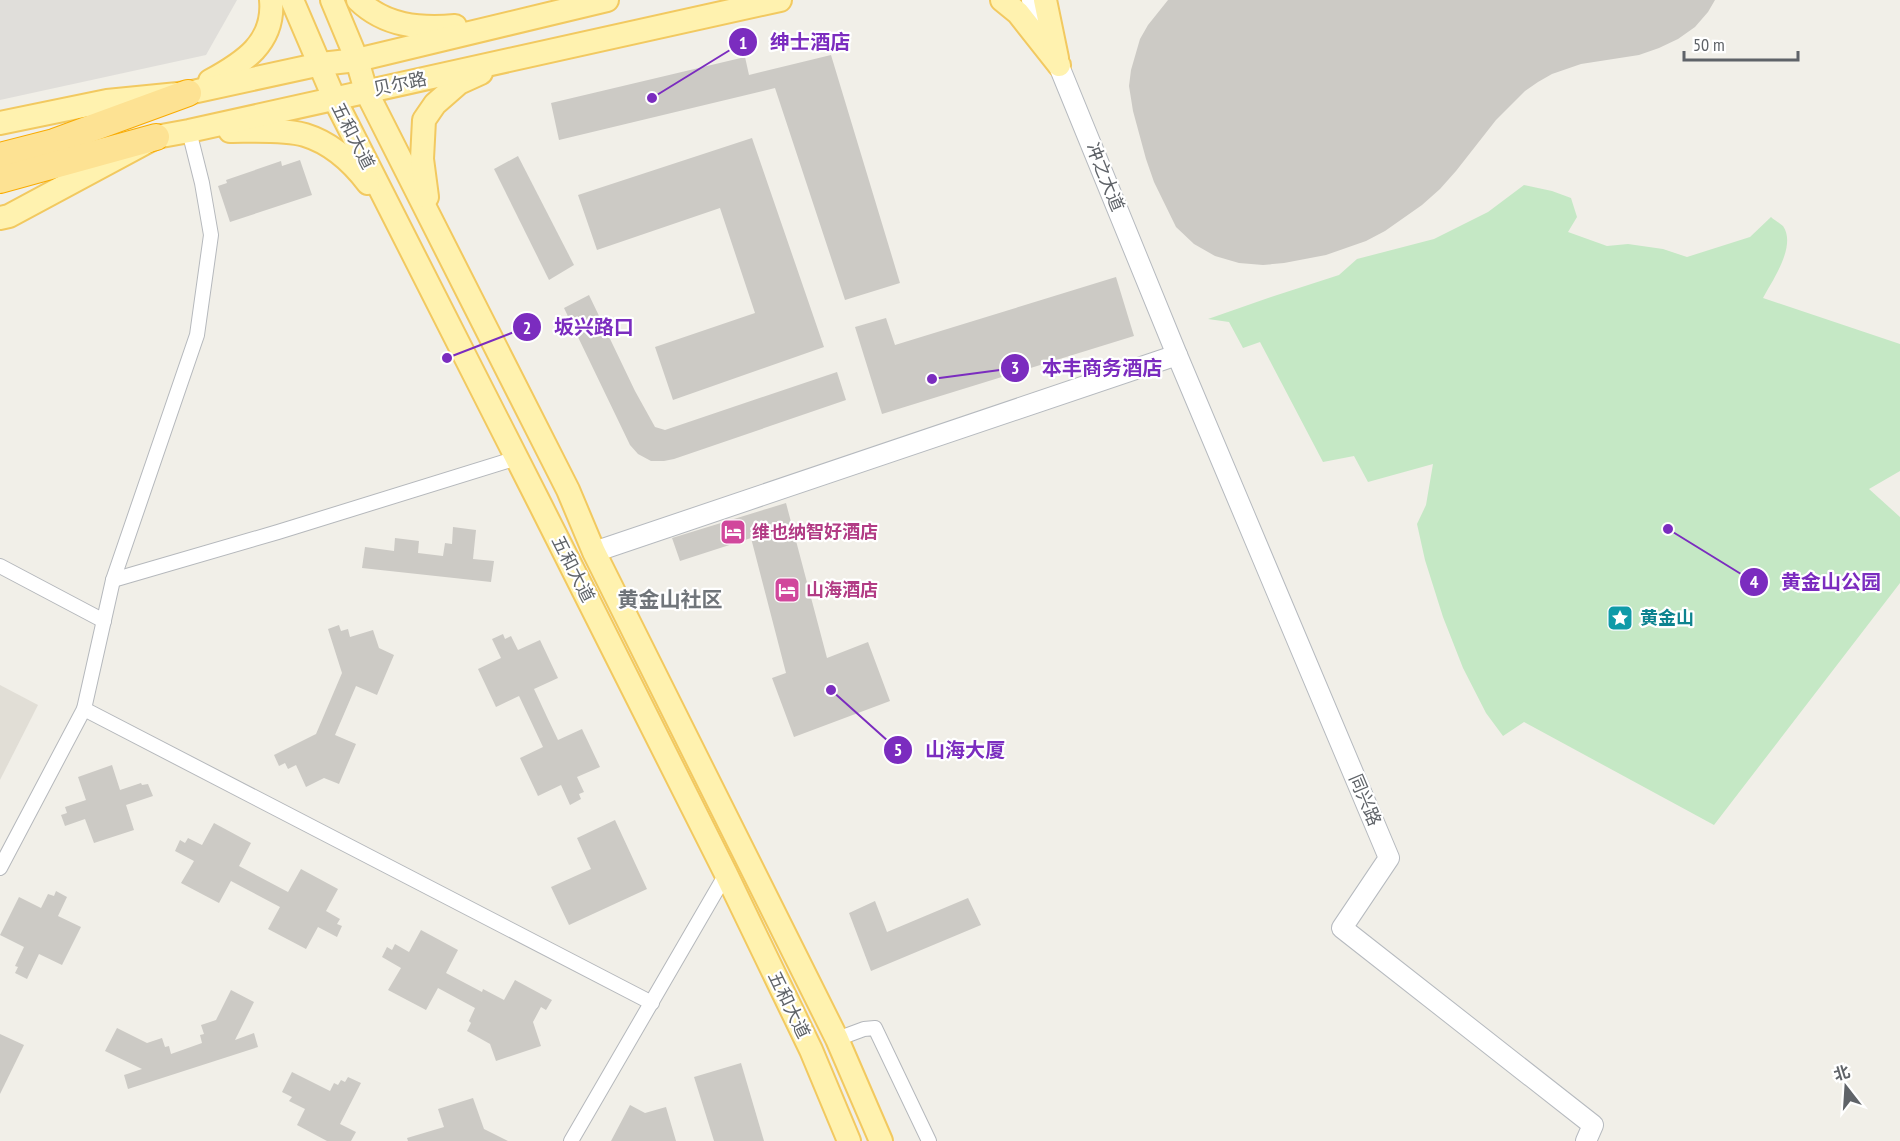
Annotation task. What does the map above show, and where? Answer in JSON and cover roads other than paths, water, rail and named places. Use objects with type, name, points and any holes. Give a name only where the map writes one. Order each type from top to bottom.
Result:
[{"type":"highway","points":[[0,156],[54,142],[188,93]]},
{"type":"highway","points":[[0,180],[156,137]]},
{"type":"main road","points":[[188,93],[236,67],[260,45],[269,25],[271,0]]},
{"type":"main road","name":"五和大道","points":[[292,0],[334,98],[726,874],[811,1050],[849,1141]]},
{"type":"main road","name":"五和大道","points":[[332,0],[357,60],[366,91],[568,490],[594,552],[837,1039],[881,1141]]},
{"type":"main road","points":[[357,0],[383,19],[404,25],[435,27],[516,22]]},
{"type":"main road","name":"贝尔路","points":[[0,123],[107,101],[188,93],[321,64],[357,60],[607,0]]},
{"type":"main road","name":"贝尔路","points":[[0,218],[9,216],[156,137],[780,0]]},
{"type":"main road","points":[[1002,0],[1017,13],[1059,65]]},
{"type":"main road","points":[[1045,0],[1059,65]]},
{"type":"main road","points":[[430,216],[422,159],[424,120],[435,104],[459,83],[515,58]]},
{"type":"main road","points":[[189,131],[254,131],[305,135],[329,146],[354,165],[394,214]]},
{"type":"street","name":"冲之大道","points":[[1032,0],[1177,355]]},
{"type":"street","points":[[0,868],[84,709],[113,580],[197,334],[211,235],[202,183],[189,131]]},
{"type":"street","points":[[594,552],[1177,355]]},
{"type":"street","name":"同兴路","points":[[1177,355],[1389,858],[1342,928],[1593,1125],[1586,1141]]},
{"type":"street","points":[[113,580],[517,458]]},
{"type":"street","points":[[0,566],[104,621]]},
{"type":"street","points":[[84,709],[651,1003]]},
{"type":"street","points":[[572,1141],[726,874]]},
{"type":"street","points":[[837,1039],[864,1029],[875,1028],[929,1141]]},
{"type":"place","name":"绅士酒店","points":[[652,98]]},
{"type":"place","name":"坂兴路口","points":[[447,358]]},
{"type":"place","name":"本丰商务酒店","points":[[932,379]]},
{"type":"place","name":"黄金山公园","points":[[1668,529]]},
{"type":"place","name":"维也纳智好酒店","points":[[733,532]]},
{"type":"place","name":"山海酒店","points":[[787,590]]},
{"type":"place","name":"黄金山","points":[[1620,618]]},
{"type":"place","name":"山海大厦","points":[[831,690]]},
{"type":"district","name":"黄金山社区","points":[[670,600]]}]
